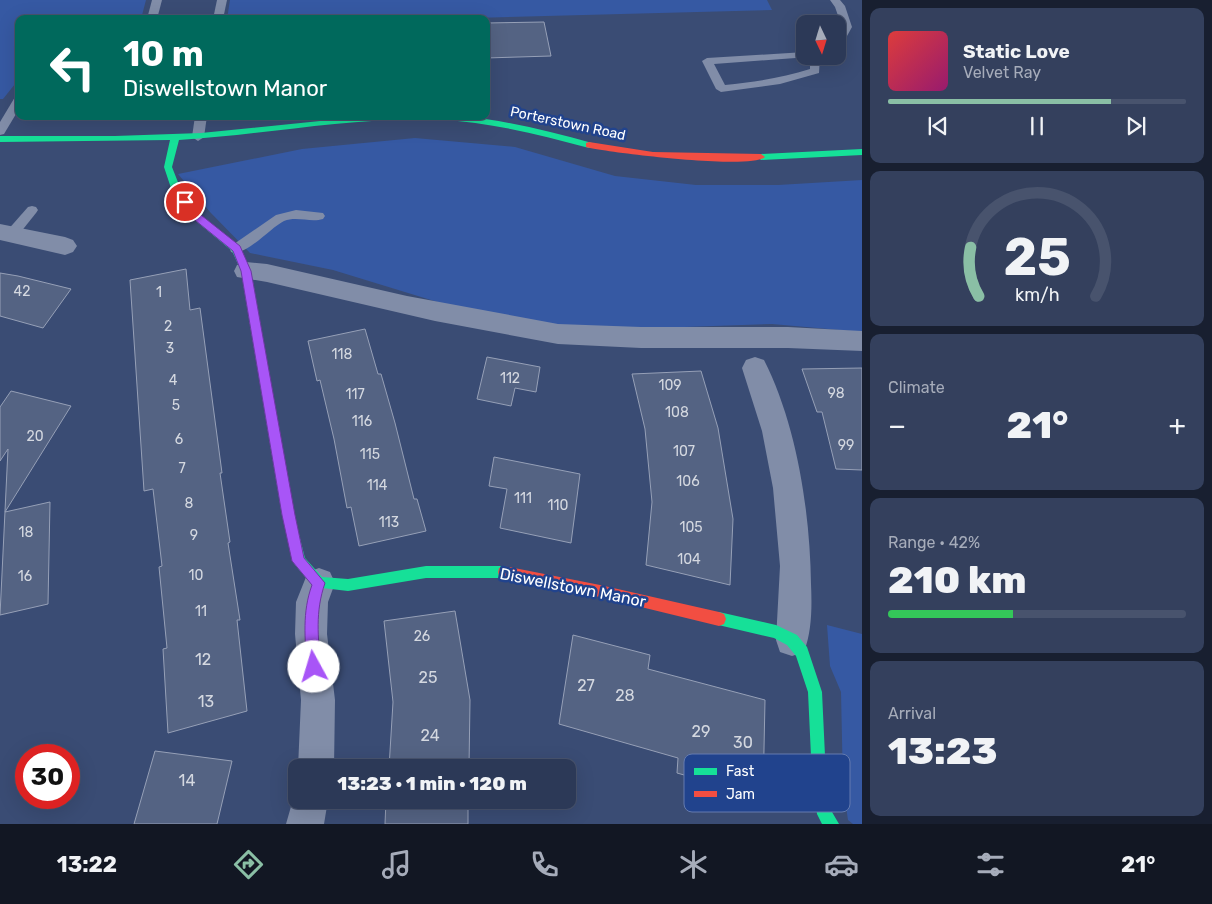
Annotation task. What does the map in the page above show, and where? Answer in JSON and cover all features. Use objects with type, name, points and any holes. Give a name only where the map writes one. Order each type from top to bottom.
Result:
[{"type":"street","name":"Porterstown Road","points":[[0,139],[175,139],[313,124],[378,120]]},
{"type":"street","name":"Porterstown Road","points":[[463,120],[529,130],[609,149],[667,156],[730,158],[862,152]]},
{"type":"street","points":[[175,139],[168,167],[177,191],[193,214],[241,260],[267,273],[435,312],[565,335],[642,339],[772,336],[862,341]]},
{"type":"street","points":[[6,233],[65,246]]},
{"type":"street","points":[[241,260],[288,515],[299,561],[319,583],[312,602],[311,634],[318,700],[316,759]]},
{"type":"street","points":[[755,368],[778,439],[790,496],[795,622],[792,640],[802,652],[815,692],[818,754]]},
{"type":"street","name":"Diswellstown Manor","points":[[319,583],[348,585],[426,572],[505,572],[600,590],[757,626],[792,640]]},
{"type":"street","points":[[305,824],[308,809]]},
{"type":"street","points":[[825,812],[832,824]]},
{"type":"lane","points":[[153,15],[157,0]]},
{"type":"lane","points":[[219,15],[222,0]]},
{"type":"lane","points":[[835,0],[840,6],[843,15]]},
{"type":"lane","points":[[796,56],[707,61],[721,90],[759,86],[815,71],[815,65]]},
{"type":"lane","points":[[0,131],[15,106]]},
{"type":"lane","points":[[198,137],[200,120]]},
{"type":"lane","points":[[6,233],[32,210]]},
{"type":"lane","points":[[241,260],[280,218],[296,214],[319,216]]},
{"type":"shaded area","points":[[0,0],[146,0],[142,15],[15,15],[15,84],[3,99],[0,99]]},
{"type":"shaded area","points":[[230,0],[767,0],[772,10],[490,18],[490,15],[228,15]]},
{"type":"shaded area","points":[[415,138],[515,147],[615,176],[696,185],[778,185],[862,180],[862,332],[772,324],[656,328],[564,326],[444,304],[333,270],[250,253],[210,212],[178,174],[302,149]]},
{"type":"shaded area","points":[[827,625],[862,634],[862,824],[853,824],[848,820],[847,812],[850,812],[850,754],[842,754],[841,692],[830,666]]},
{"type":"building","points":[[544,22],[551,56],[490,58],[490,23]]},
{"type":"building","points":[[186,269],[190,310],[200,308],[222,473],[220,473],[230,542],[228,543],[240,620],[237,620],[247,711],[168,733],[163,649],[167,648],[159,567],[162,566],[153,489],[144,491],[130,280]]},
{"type":"building","points":[[0,273],[71,289],[43,328],[0,316]]},
{"type":"building","points":[[365,329],[378,374],[381,374],[414,499],[417,499],[426,531],[359,546],[351,507],[347,508],[334,439],[320,380],[317,381],[308,341]]},
{"type":"building","points":[[487,357],[540,367],[536,392],[515,388],[511,406],[477,399]]},
{"type":"building","points":[[862,368],[862,470],[836,469],[822,412],[817,412],[802,369]]},
{"type":"building","points":[[701,371],[718,428],[733,519],[730,585],[646,565],[652,502],[645,429],[632,374]]},
{"type":"building","points":[[11,391],[71,406],[5,512],[50,502],[48,604],[0,615],[8,449],[0,461],[0,407]]},
{"type":"building","points":[[494,457],[580,474],[571,543],[500,528],[507,489],[489,486]]},
{"type":"building","points":[[455,611],[470,700],[469,759],[390,759],[393,702],[384,621]]},
{"type":"building","points":[[573,635],[650,655],[648,669],[765,700],[764,754],[684,754],[684,775],[677,773],[678,758],[559,724]]},
{"type":"building","points":[[155,751],[232,761],[217,824],[134,824]]},
{"type":"building","points":[[386,809],[468,809],[468,824],[385,824]]},
{"type":"traffic: fast","points":[[0,139],[115,139],[201,136],[352,120]]},
{"type":"traffic: fast","points":[[468,120],[535,131],[589,145]]},
{"type":"traffic: fast","points":[[175,139],[168,167],[177,191],[193,214],[236,249],[246,271],[288,515],[299,561],[319,583],[348,585],[426,572],[504,572]]},
{"type":"traffic: fast","points":[[761,157],[862,152]]},
{"type":"traffic: fast","points":[[719,619],[776,632],[792,640],[802,652],[815,692],[818,754]]},
{"type":"traffic: fast","points":[[825,812],[831,824]]},
{"type":"traffic: jam","points":[[589,145],[653,155],[761,157]]},
{"type":"traffic: jam","points":[[504,572],[600,591],[719,619]]},
{"type":"route","points":[[185,202],[193,214],[218,232],[236,249],[246,271],[288,515],[299,561],[319,583],[312,602],[311,634],[314,667]]}]
